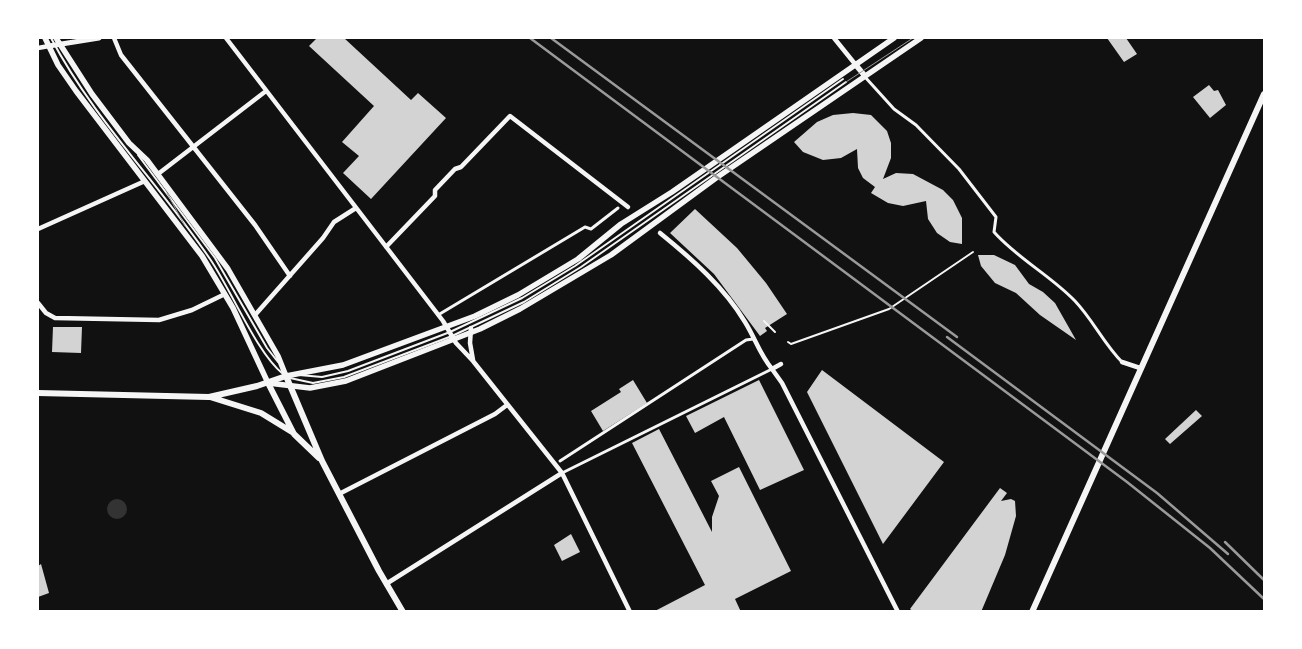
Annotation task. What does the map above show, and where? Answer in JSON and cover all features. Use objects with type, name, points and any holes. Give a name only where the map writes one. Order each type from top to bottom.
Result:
[{"type":"main road","points":[[45,38],[54,45],[129,143],[145,157],[228,270],[283,366],[322,461],[386,584],[403,612]]},
{"type":"main road","points":[[56,38],[54,45],[58,65],[76,92],[199,252],[225,294],[294,434]]},
{"type":"main road","points":[[268,383],[310,388],[340,383],[451,334],[484,312],[551,276],[578,259],[600,240],[645,208],[674,194],[894,38]]},
{"type":"main road","points":[[38,394],[209,397],[268,383],[286,376],[343,366],[451,334],[471,330],[528,305],[611,255],[664,218],[679,202],[781,130],[921,38]]},
{"type":"main road","points":[[855,64],[865,76]]},
{"type":"main road","points":[[1032,612],[1088,482],[1264,94]]},
{"type":"main road","points":[[209,397],[260,413],[294,434],[322,461]]},
{"type":"street","points":[[38,48],[99,38]]},
{"type":"street","points":[[114,38],[121,55],[256,225],[290,276]]},
{"type":"street","points":[[226,38],[451,334],[562,473],[630,612]]},
{"type":"street","points":[[834,38],[855,64]]},
{"type":"street","points":[[865,76],[894,109],[916,125],[969,182],[993,211],[996,217],[994,232],[1009,248],[1044,272],[1077,303],[1106,344],[1122,362],[1140,368]]},
{"type":"street","points":[[158,174],[266,92]]},
{"type":"street","points":[[386,247],[435,196],[435,190],[455,169],[461,167],[510,116],[628,207]]},
{"type":"street","points":[[38,229],[145,181]]},
{"type":"street","points":[[254,315],[323,238],[334,222],[356,208]]},
{"type":"street","points":[[438,315],[585,227],[591,229],[618,208]]},
{"type":"street","points":[[660,233],[713,280],[745,322],[762,359],[782,383],[898,612]]},
{"type":"street","points":[[38,303],[46,313],[55,318],[145,320],[176,316],[225,294]]},
{"type":"street","points":[[471,330],[473,361]]},
{"type":"street","points":[[560,461],[740,345],[754,339]]},
{"type":"street","points":[[386,584],[562,473],[781,364]]},
{"type":"street","points":[[339,494],[495,414],[507,406]]},
{"type":"lane","points":[[50,38],[85,93],[211,260],[268,357],[286,376],[309,383],[330,381],[451,334]]},
{"type":"lane","points":[[775,123],[843,79]]},
{"type":"lane","points":[[781,130],[846,82]]},
{"type":"lane","points":[[129,143],[215,258],[267,348],[283,366],[296,374]]},
{"type":"path","points":[[788,342],[790,344],[889,309],[973,252]]},
{"type":"path","points":[[764,321],[775,332]]},
{"type":"shaded area","points":[[117,499],[124,502],[127,509],[124,516],[117,519],[110,516],[107,509],[110,502]]},
{"type":"building","points":[[317,38],[344,38],[411,100],[418,93],[446,118],[371,199],[343,173],[359,156],[342,142],[374,106],[309,46]]},
{"type":"building","points":[[1107,38],[1126,38],[1137,54],[1124,62]]},
{"type":"building","points":[[1209,85],[1214,91],[1218,90],[1226,105],[1210,118],[1193,97]]},
{"type":"building","points":[[853,113],[871,115],[887,131],[891,143],[891,158],[883,179],[896,173],[913,174],[943,190],[953,200],[962,218],[962,244],[950,242],[937,233],[928,219],[926,201],[903,206],[888,203],[871,193],[875,187],[863,178],[858,168],[857,149],[841,158],[823,160],[803,152],[794,142],[817,122],[833,115]]},
{"type":"building","points":[[695,209],[737,248],[766,283],[787,314],[765,328],[767,331],[760,336],[714,274],[670,233]]},
{"type":"building","points":[[978,255],[994,255],[1015,265],[1029,284],[1043,292],[1055,303],[1076,340],[1040,315],[1016,293],[995,283],[981,266]]},
{"type":"building","points":[[53,327],[82,327],[81,353],[52,352]]},
{"type":"building","points":[[822,370],[944,462],[883,544],[807,392]]},
{"type":"building","points":[[633,380],[647,403],[603,431],[591,411],[621,392],[619,389]]},
{"type":"building","points":[[759,380],[804,470],[760,490],[724,417],[695,433],[686,416]]},
{"type":"building","points":[[1196,410],[1202,416],[1170,444],[1165,439]]},
{"type":"building","points":[[659,429],[712,532],[712,517],[719,496],[711,481],[739,467],[791,571],[735,599],[741,612],[653,612],[705,585],[632,443]]},
{"type":"building","points":[[1000,488],[1007,493],[1001,501],[1011,499],[1015,501],[1016,516],[1005,555],[981,612],[914,612],[910,609]]},
{"type":"building","points":[[571,534],[580,552],[562,561],[554,545]]},
{"type":"building","points":[[41,564],[49,593],[38,597],[38,566]]},
{"type":"tram line","points":[[846,82],[913,38]]},
{"type":"tram line","points":[[167,193],[185,226]]},
{"type":"railway","points":[[530,38],[1127,482],[1210,548],[1264,599]]},
{"type":"railway","points":[[551,38],[957,337]]},
{"type":"railway","points":[[947,337],[1157,493],[1228,554]]},
{"type":"railway","points":[[1225,542],[1264,580]]}]
